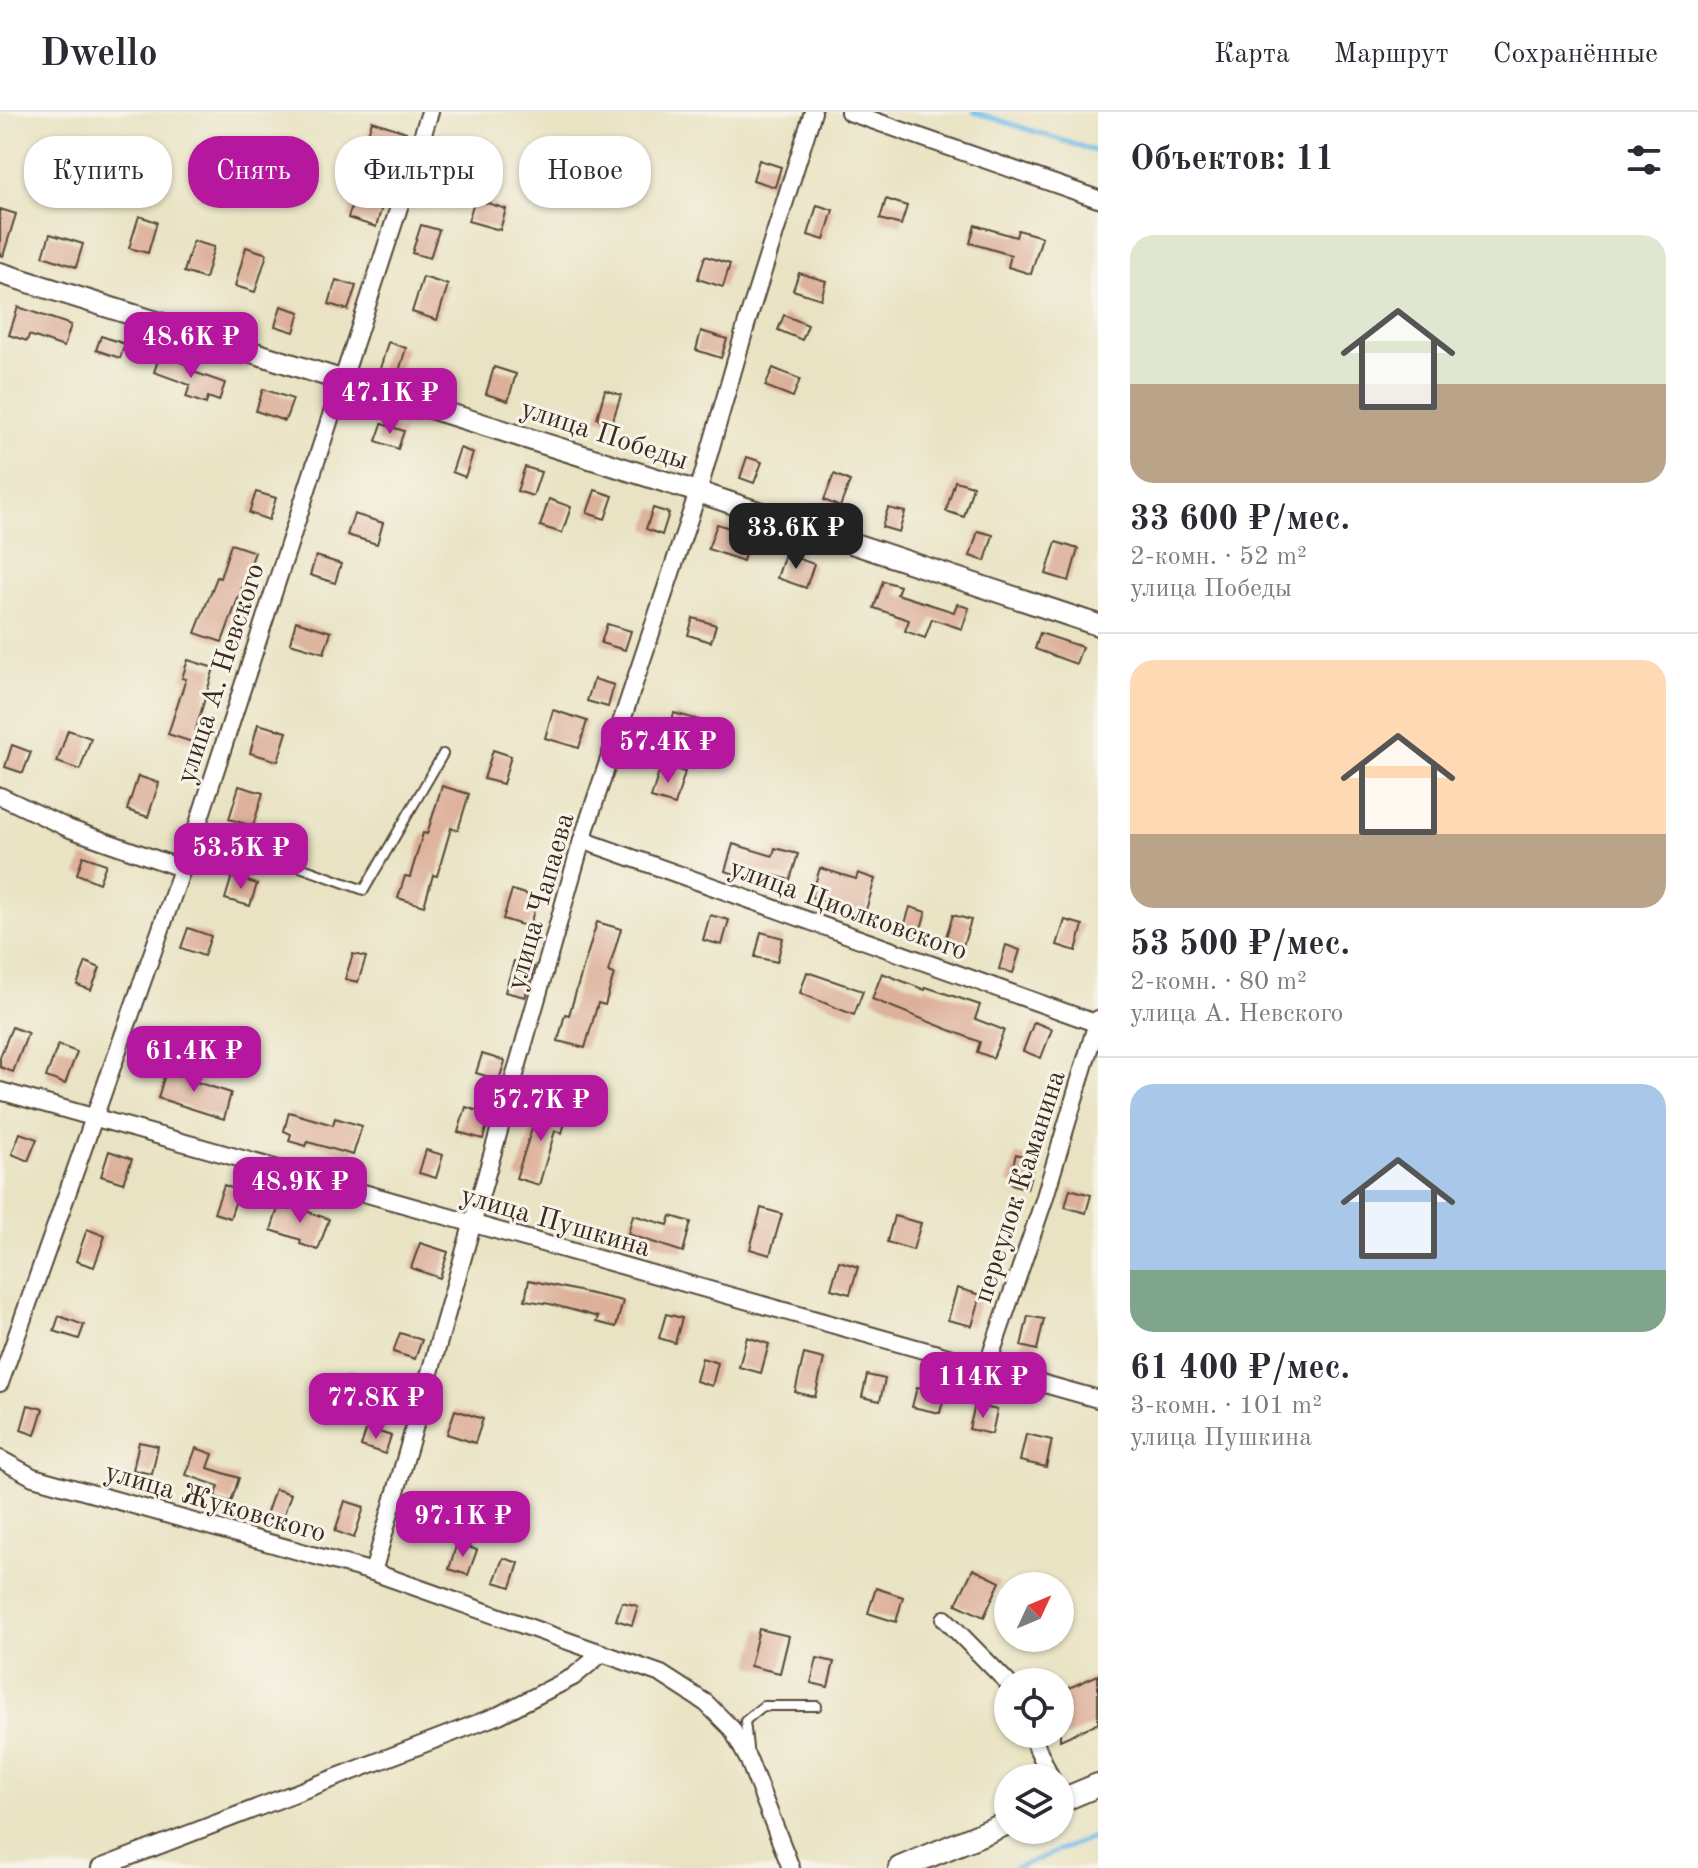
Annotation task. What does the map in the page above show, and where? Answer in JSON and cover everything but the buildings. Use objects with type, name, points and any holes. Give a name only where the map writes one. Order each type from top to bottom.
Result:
[{"type":"main road","points":[[1074,1794],[1098,1785]]},
{"type":"main road","points":[[900,1868],[994,1829]]},
{"type":"street","name":"улица А. Невского","points":[[0,1383],[196,830],[430,112]]},
{"type":"street","name":"улица Чапаева","points":[[373,1572],[582,840],[698,492],[813,112]]},
{"type":"street","points":[[849,112],[1098,199]]},
{"type":"street","name":"улица Победы","points":[[0,273],[698,492],[1098,625]]},
{"type":"street","points":[[0,796],[70,829],[181,868]]},
{"type":"street","name":"улица Циолковского","points":[[582,840],[1098,1022]]},
{"type":"street","name":"переулок Каманина","points":[[986,1369],[1044,1200],[1098,1022]]},
{"type":"street","name":"улица Пушкина","points":[[0,1091],[1098,1399]]},
{"type":"street","name":"улица Жуковского","points":[[0,1459],[33,1477],[373,1572],[661,1674],[706,1703],[732,1729],[749,1761],[791,1868]]},
{"type":"street","points":[[945,1619],[994,1669]]},
{"type":"street","points":[[100,1868],[499,1715],[573,1677],[601,1654]]},
{"type":"lane","points":[[196,830],[364,890],[443,754]]},
{"type":"lane","points":[[749,1761],[745,1721],[763,1706],[817,1706]]},
{"type":"waterway","points":[[974,112],[1098,152]]},
{"type":"waterway","points":[[1015,1868],[1098,1835]]}]
